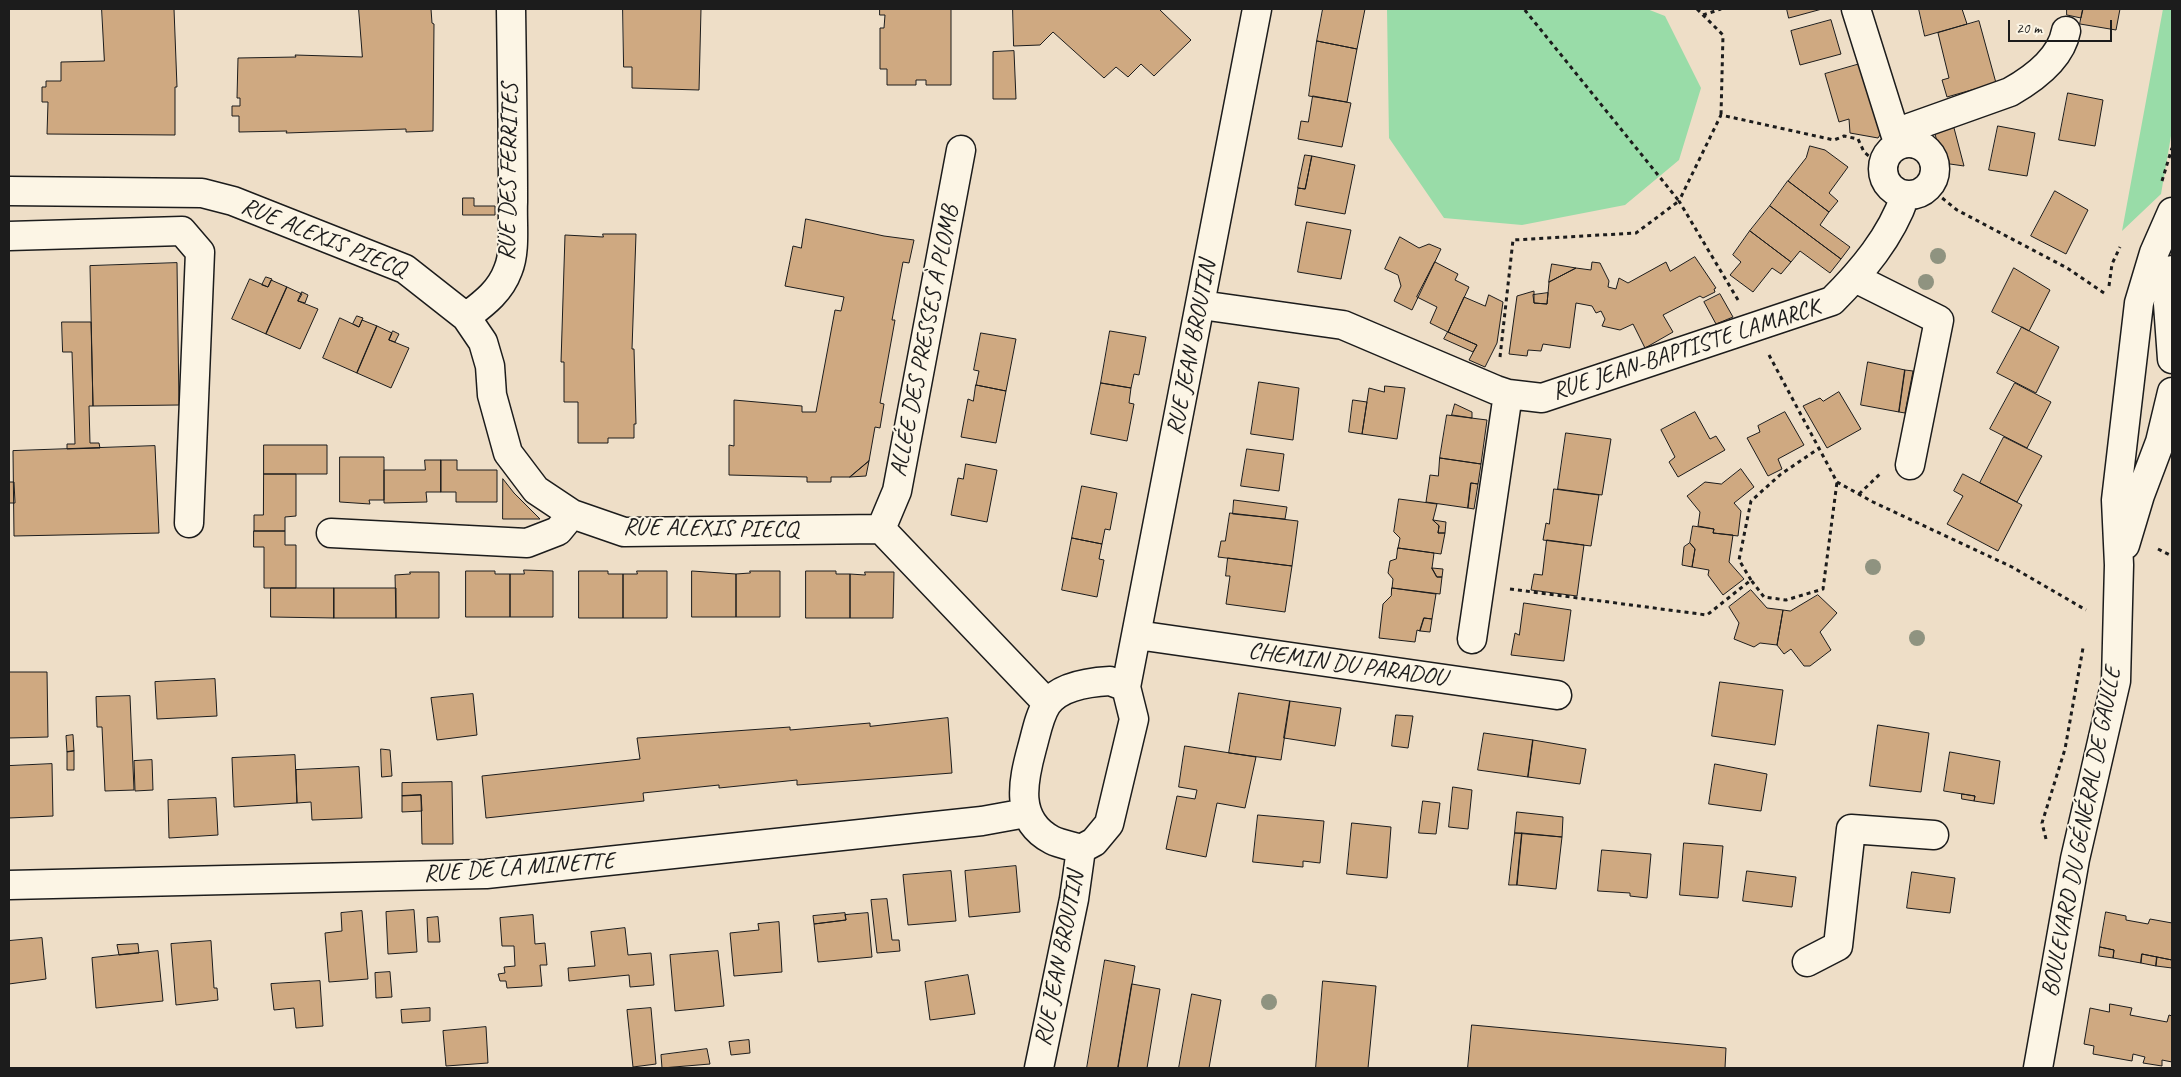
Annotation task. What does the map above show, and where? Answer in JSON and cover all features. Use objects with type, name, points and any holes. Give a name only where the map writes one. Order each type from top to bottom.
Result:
[{"type":"street","name":"RUE DES FERRITES","points":[[466,317],[491,298],[502,283],[509,268],[513,168],[511,9]]},
{"type":"street","name":"RUE JEAN BROUTIN","points":[[1126,687],[1138,635],[1257,9]]},
{"type":"street","points":[[1856,9],[1898,139]]},
{"type":"street","points":[[1917,191],[1891,189],[1886,182],[1882,167],[1888,153],[1898,139],[2010,92],[2026,83],[2039,73],[2064,41],[2066,30]]},
{"type":"street","name":"RUE JEAN-BAPTISTE LAMARCK","points":[[1200,305],[1343,325],[1502,392],[1542,398],[1832,301],[1855,278],[1886,235],[1899,211],[1935,171],[1931,155],[1918,144],[1898,139]]},
{"type":"street","name":"ALLÉE DES PRESSES À PLOMB","points":[[882,529],[897,491],[961,150]]},
{"type":"street","name":"RUE ALEXIS PIECQ","points":[[9,191],[202,193],[233,201],[405,269],[466,317],[483,342],[490,366],[492,395],[508,453],[536,490],[572,514],[624,532],[882,529]]},
{"type":"street","name":"BOULEVARD DU GÉNÉRAL DE GAULLE","points":[[2038,1068],[2075,859],[2116,681],[2118,565],[2116,500],[2139,303],[2154,253],[2172,212]]},
{"type":"street","points":[[9,236],[182,231],[200,252],[189,523]]},
{"type":"street","points":[[2172,270],[2168,304],[2172,359]]},
{"type":"street","points":[[1855,278],[1939,320],[1910,466]]},
{"type":"street","points":[[1472,639],[1502,392]]},
{"type":"street","name":"BOULEVARD DU GÉNÉRAL DE GAULLE","points":[[2118,565],[2160,442],[2172,392]]},
{"type":"street","points":[[331,533],[527,542],[558,531],[572,514]]},
{"type":"street","points":[[882,529],[1047,703]]},
{"type":"street","name":"CHEMIN DU PARADOU","points":[[1138,635],[1557,695]]},
{"type":"street","points":[[1110,681],[1126,687],[1134,719],[1109,824],[1094,842],[1081,849],[1051,839],[1032,822],[1026,813],[1024,799],[1024,776],[1047,703],[1066,690],[1086,682],[1110,681]]},
{"type":"street","name":"RUE DE LA MINETTE","points":[[9,886],[486,874],[982,821],[1026,813]]},
{"type":"street","points":[[1807,962],[1838,946],[1851,829],[1934,835]]},
{"type":"street","name":"RUE JEAN BROUTIN","points":[[1039,1068],[1074,899],[1081,849]]},
{"type":"path","points":[[1524,9],[1679,201],[1753,326],[1837,482],[1873,502],[2012,567],[2089,612],[2090,602]]},
{"type":"path","points":[[1502,392],[1513,240],[1636,233],[1679,201],[1722,115],[1723,34],[1697,9]]},
{"type":"path","points":[[1703,15],[1721,9]]},
{"type":"path","points":[[1722,115],[1834,140],[1844,136],[1858,139],[1864,152],[1882,167]]},
{"type":"path","points":[[1917,191],[2067,268],[2108,295]]},
{"type":"path","points":[[1818,449],[1781,474],[1752,501],[1739,560],[1764,597],[1786,600],[1823,589],[1837,482]]},
{"type":"path","points":[[1480,585],[1707,615],[1751,580]]},
{"type":"path","points":[[2046,842],[2042,822],[2065,750],[2084,639]]},
{"type":"green space","points":[[1387,9],[1647,9],[1665,16],[1701,88],[1679,160],[1625,205],[1522,225],[1444,218],[1389,138]]},
{"type":"green space","points":[[2163,9],[2172,9],[2172,130],[2161,194],[2122,231]]},
{"type":"building","points":[[102,9],[174,9],[177,87],[175,87],[175,135],[47,134],[48,102],[42,102],[42,87],[46,87],[46,81],[61,81],[61,62],[104,61]]},
{"type":"building","points":[[359,9],[431,9],[432,23],[434,24],[433,131],[406,132],[406,129],[286,133],[287,131],[239,132],[239,116],[232,116],[232,106],[240,106],[240,98],[237,98],[238,58],[296,57],[295,55],[362,57]]},
{"type":"building","points":[[623,9],[701,9],[699,90],[632,88],[632,67],[624,67]]},
{"type":"building","points":[[880,9],[951,9],[951,85],[926,85],[926,80],[916,80],[916,85],[887,85],[887,69],[880,69],[880,28],[884,28],[885,15],[880,15]]},
{"type":"building","points":[[1013,9],[1161,9],[1191,40],[1154,76],[1141,64],[1128,77],[1116,67],[1104,78],[1053,32],[1040,45],[1014,46]]},
{"type":"building","points":[[1323,9],[1365,9],[1357,49],[1317,41]]},
{"type":"building","points":[[1787,9],[1822,9],[1789,18]]},
{"type":"building","points":[[1919,9],[1962,9],[1967,24],[1925,36]]},
{"type":"building","points":[[2067,9],[2083,9],[2081,18],[2067,15]]},
{"type":"building","points":[[2083,9],[2120,9],[2116,30],[2080,24]]},
{"type":"building","points":[[1831,20],[1841,54],[1800,65],[1791,31]]},
{"type":"building","points":[[1979,21],[1996,83],[1947,97],[1942,80],[1949,78],[1938,33]]},
{"type":"building","points":[[1317,41],[1357,49],[1347,102],[1309,96]]},
{"type":"building","points":[[1014,51],[1016,99],[993,99],[993,52]]},
{"type":"building","points":[[1867,62],[1882,132],[1878,138],[1850,133],[1849,119],[1839,122],[1825,74]]},
{"type":"building","points":[[2068,93],[2103,100],[2095,146],[2059,140]]},
{"type":"building","points":[[1313,96],[1351,103],[1342,147],[1298,139],[1301,121],[1308,122]]},
{"type":"building","points":[[1998,126],[2035,133],[2027,176],[1989,170]]},
{"type":"building","points":[[1954,128],[1964,166],[1943,163],[1935,134]]},
{"type":"building","points":[[1810,146],[1825,150],[1848,167],[1829,193],[1838,201],[1829,212],[1788,181],[1806,158]]},
{"type":"building","points":[[1305,155],[1312,156],[1305,189],[1298,188]]},
{"type":"building","points":[[1312,156],[1355,165],[1345,214],[1295,205],[1298,188],[1305,189]]},
{"type":"building","points":[[1788,181],[1829,212],[1820,225],[1850,247],[1841,259],[1770,206]]},
{"type":"building","points":[[2055,191],[2088,210],[2066,254],[2031,236]]},
{"type":"building","points":[[463,198],[474,198],[474,206],[495,206],[495,215],[463,215]]},
{"type":"building","points":[[1770,206],[1841,259],[1830,273],[1800,251],[1791,262],[1750,231]]},
{"type":"building","points":[[806,219],[884,236],[914,240],[909,263],[903,262],[892,320],[895,320],[880,403],[884,404],[880,428],[875,427],[869,461],[850,477],[831,477],[831,482],[807,482],[807,477],[729,475],[729,445],[734,446],[734,400],[802,406],[802,412],[816,412],[835,310],[841,311],[844,297],[785,286],[793,246],[801,248]]},
{"type":"building","points":[[1307,222],[1351,230],[1341,279],[1298,272]]},
{"type":"building","points":[[1750,231],[1791,262],[1781,274],[1772,268],[1753,292],[1730,275],[1741,262],[1733,255]]},
{"type":"building","points":[[603,234],[636,234],[632,349],[634,349],[636,424],[634,424],[634,438],[608,438],[608,443],[578,443],[578,402],[564,402],[564,362],[561,362],[565,235],[603,237]]},
{"type":"building","points":[[1400,237],[1419,248],[1429,244],[1441,249],[1412,310],[1394,301],[1401,286],[1398,275],[1385,269]]},
{"type":"building","points":[[1695,257],[1716,288],[1714,289],[1715,292],[1703,298],[1700,296],[1663,315],[1673,332],[1645,348],[1633,324],[1620,330],[1602,326],[1605,319],[1601,311],[1596,313],[1592,306],[1576,303],[1570,348],[1543,344],[1541,351],[1528,350],[1527,356],[1509,354],[1517,296],[1534,291],[1534,303],[1547,304],[1549,282],[1576,268],[1591,270],[1592,262],[1600,263],[1609,281],[1608,287],[1616,289],[1619,278],[1628,283],[1666,262],[1670,271]]},
{"type":"building","points":[[1435,262],[1458,274],[1455,280],[1469,287],[1448,332],[1430,323],[1437,307],[1417,297]]},
{"type":"building","points":[[177,263],[179,405],[93,406],[90,266]]},
{"type":"building","points":[[1552,264],[1576,268],[1549,282]]},
{"type":"building","points":[[2014,268],[2050,290],[2029,331],[1992,312]]},
{"type":"building","points":[[266,277],[272,279],[268,287],[262,285]]},
{"type":"building","points":[[250,279],[268,287],[271,280],[287,287],[266,334],[232,319]]},
{"type":"building","points":[[287,287],[302,294],[298,301],[318,309],[300,349],[266,334]]},
{"type":"building","points":[[302,292],[308,295],[305,303],[298,301]]},
{"type":"building","points":[[1548,293],[1547,304],[1534,303],[1533,295]]},
{"type":"building","points":[[1720,294],[1733,317],[1716,324],[1704,302]]},
{"type":"building","points":[[1489,295],[1503,302],[1497,343],[1485,367],[1469,360],[1477,345],[1448,332],[1464,297],[1485,306]]},
{"type":"building","points":[[357,316],[363,318],[359,327],[353,324]]},
{"type":"building","points":[[340,318],[359,327],[362,320],[377,326],[357,373],[323,358]]},
{"type":"building","points":[[62,322],[91,322],[93,406],[89,406],[90,443],[99,443],[100,448],[67,449],[67,444],[75,444],[72,352],[63,352]]},
{"type":"building","points":[[377,326],[392,333],[389,340],[409,348],[391,388],[357,373]]},
{"type":"building","points":[[2022,327],[2059,347],[2036,393],[1997,373]]},
{"type":"building","points":[[393,331],[399,334],[395,342],[389,340]]},
{"type":"building","points":[[1110,331],[1146,337],[1139,375],[1134,374],[1131,388],[1101,383]]},
{"type":"building","points":[[1448,332],[1477,345],[1473,352],[1444,339]]},
{"type":"building","points":[[981,333],[1016,339],[1006,391],[976,385],[979,371],[974,370]]},
{"type":"building","points":[[1868,362],[1905,370],[1899,412],[1861,405]]},
{"type":"building","points":[[1905,370],[1913,371],[1905,413],[1899,412]]},
{"type":"building","points":[[1259,382],[1299,388],[1293,440],[1251,434]]},
{"type":"building","points":[[1101,383],[1131,388],[1129,403],[1134,404],[1127,441],[1091,434]]},
{"type":"building","points":[[2015,383],[2051,402],[2027,448],[1990,429]]},
{"type":"building","points":[[976,385],[1006,391],[996,443],[961,437],[968,399],[973,401]]},
{"type":"building","points":[[1385,386],[1405,388],[1397,439],[1362,434],[1369,388],[1384,392]]},
{"type":"building","points":[[1839,392],[1861,429],[1827,448],[1803,406],[1820,398],[1823,401]]},
{"type":"building","points":[[1353,400],[1367,402],[1362,434],[1349,432]]},
{"type":"building","points":[[1455,404],[1472,412],[1472,418],[1452,415]]},
{"type":"building","points":[[1695,412],[1710,439],[1716,436],[1725,450],[1678,477],[1669,462],[1675,457],[1661,430]]},
{"type":"building","points":[[1785,412],[1804,445],[1778,459],[1782,469],[1768,476],[1747,438],[1760,432],[1758,426]]},
{"type":"building","points":[[1447,415],[1487,420],[1481,464],[1440,458]]},
{"type":"building","points":[[1566,433],[1611,439],[1602,495],[1558,489]]},
{"type":"building","points":[[2004,437],[2042,456],[2017,502],[1980,483]]},
{"type":"building","points":[[264,445],[327,445],[327,474],[264,474]]},
{"type":"building","points":[[155,446],[159,533],[14,536],[13,451]]},
{"type":"building","points":[[1247,449],[1284,454],[1279,491],[1241,486]]},
{"type":"building","points":[[340,457],[384,457],[384,500],[369,500],[370,504],[340,502]]},
{"type":"building","points":[[1440,458],[1481,464],[1478,484],[1471,483],[1468,508],[1426,502],[1430,475],[1438,476]]},
{"type":"building","points":[[425,460],[441,460],[441,492],[426,492],[427,502],[384,503],[384,470],[425,470]]},
{"type":"building","points":[[441,460],[457,460],[457,470],[497,470],[497,502],[456,502],[456,492],[441,492]]},
{"type":"building","points":[[869,461],[866,476],[850,477]]},
{"type":"building","points":[[966,464],[997,470],[987,522],[951,515],[958,478],[963,479]]},
{"type":"building","points":[[1741,469],[1754,487],[1734,503],[1741,511],[1738,536],[1713,533],[1714,529],[1698,526],[1700,512],[1687,496],[1705,482],[1721,484]]},
{"type":"building","points":[[264,474],[296,474],[296,516],[285,517],[285,531],[254,531],[254,515],[263,515]]},
{"type":"building","points":[[1963,474],[2022,505],[1998,551],[1947,524],[1963,496],[1954,491]]},
{"type":"building","points":[[503,479],[514,493],[540,519],[503,519]]},
{"type":"building","points":[[9,482],[14,482],[15,503],[9,503]]},
{"type":"building","points":[[1471,483],[1478,484],[1474,509],[1468,508]]},
{"type":"building","points":[[1082,486],[1117,493],[1110,530],[1105,529],[1102,544],[1072,538]]},
{"type":"building","points":[[1554,489],[1599,495],[1591,546],[1543,540],[1546,523],[1549,524]]},
{"type":"building","points":[[1399,499],[1437,504],[1433,520],[1439,526],[1438,533],[1445,533],[1441,554],[1398,548],[1400,538],[1394,532]]},
{"type":"building","points":[[1234,500],[1287,507],[1285,519],[1233,514]]},
{"type":"building","points":[[1230,513],[1298,521],[1292,566],[1218,557],[1221,541],[1225,541]]},
{"type":"building","points":[[1433,520],[1446,522],[1445,533],[1438,533],[1439,526]]},
{"type":"building","points":[[1693,526],[1714,529],[1713,533],[1733,535],[1729,562],[1744,579],[1723,595],[1708,575],[1709,570],[1692,567],[1695,549],[1690,543]]},
{"type":"building","points":[[254,531],[285,531],[285,545],[296,545],[296,588],[264,588],[264,547],[254,547]]},
{"type":"building","points":[[1072,538],[1102,544],[1099,559],[1104,560],[1097,597],[1062,590]]},
{"type":"building","points":[[1547,540],[1584,545],[1577,596],[1531,590],[1534,574],[1542,575]]},
{"type":"building","points":[[1690,543],[1695,549],[1692,567],[1682,565],[1684,547]]},
{"type":"building","points":[[1398,548],[1434,553],[1432,568],[1437,577],[1442,577],[1440,594],[1392,588],[1393,579],[1388,573],[1390,561],[1396,559]]},
{"type":"building","points":[[1228,558],[1292,566],[1285,612],[1226,604],[1230,576],[1226,576]]},
{"type":"building","points":[[1432,568],[1443,569],[1442,577],[1437,577]]},
{"type":"building","points":[[524,570],[553,571],[553,617],[510,617],[510,574],[524,574]]},
{"type":"building","points":[[466,571],[495,571],[495,574],[510,574],[510,617],[466,617]]},
{"type":"building","points":[[579,571],[608,571],[608,574],[623,574],[623,618],[579,618]]},
{"type":"building","points":[[637,571],[667,571],[667,618],[623,618],[623,574],[637,574]]},
{"type":"building","points":[[692,571],[736,574],[736,617],[692,617]]},
{"type":"building","points":[[750,571],[780,571],[780,617],[736,617],[736,574],[750,573]]},
{"type":"building","points":[[806,571],[836,571],[836,574],[850,574],[850,618],[806,618]]},
{"type":"building","points":[[410,572],[439,572],[439,618],[396,618],[395,575],[410,574]]},
{"type":"building","points":[[865,572],[894,572],[893,618],[850,618],[850,574],[865,575]]},
{"type":"building","points":[[271,588],[334,588],[334,618],[271,617]]},
{"type":"building","points":[[334,588],[396,588],[396,618],[334,618]]},
{"type":"building","points":[[1392,588],[1436,594],[1432,619],[1424,618],[1420,631],[1417,630],[1415,642],[1379,638],[1383,604],[1391,596]]},
{"type":"building","points":[[1751,590],[1767,608],[1783,610],[1777,645],[1760,643],[1754,647],[1734,639],[1739,623],[1729,607]]},
{"type":"building","points":[[1818,595],[1837,613],[1820,632],[1831,650],[1810,666],[1804,666],[1791,649],[1784,654],[1777,645],[1783,610],[1790,611]]},
{"type":"building","points":[[1524,603],[1571,610],[1564,661],[1511,655],[1515,633],[1519,635]]},
{"type":"building","points":[[1424,618],[1432,619],[1430,632],[1420,631]]},
{"type":"building","points":[[9,672],[47,672],[48,737],[9,738]]},
{"type":"building","points":[[215,679],[217,716],[157,719],[155,682]]},
{"type":"building","points":[[1720,682],[1783,690],[1775,745],[1712,736]]},
{"type":"building","points":[[1239,693],[1290,701],[1281,760],[1229,753]]},
{"type":"building","points":[[473,694],[477,735],[437,740],[431,698]]},
{"type":"building","points":[[130,696],[134,790],[105,791],[102,727],[97,727],[96,697]]},
{"type":"building","points":[[1290,701],[1341,708],[1335,746],[1284,738]]},
{"type":"building","points":[[1396,715],[1413,716],[1408,748],[1392,746]]},
{"type":"building","points":[[948,718],[952,773],[797,785],[797,780],[719,788],[719,785],[643,793],[644,801],[486,818],[482,776],[640,759],[637,738],[790,727],[790,730],[870,723],[870,726]]},
{"type":"building","points":[[1878,725],[1929,733],[1921,792],[1870,786]]},
{"type":"building","points":[[1484,733],[1533,740],[1528,777],[1478,770]]},
{"type":"building","points":[[73,735],[74,751],[67,752],[66,736]]},
{"type":"building","points":[[1533,740],[1586,749],[1580,784],[1528,777]]},
{"type":"building","points":[[1185,746],[1256,757],[1245,808],[1217,803],[1206,857],[1166,849],[1177,796],[1195,799],[1197,790],[1179,787]]},
{"type":"building","points":[[381,749],[390,750],[392,776],[382,777]]},
{"type":"building","points":[[74,751],[74,770],[67,770],[67,752]]},
{"type":"building","points":[[1950,752],[2000,761],[1994,804],[1974,801],[1975,796],[1944,791]]},
{"type":"building","points":[[295,755],[297,803],[234,807],[232,758]]},
{"type":"building","points":[[152,760],[153,790],[135,791],[134,761]]},
{"type":"building","points":[[52,764],[53,816],[9,818],[9,766]]},
{"type":"building","points":[[1715,764],[1767,774],[1761,811],[1709,804]]},
{"type":"building","points":[[359,767],[362,818],[312,820],[311,802],[297,803],[296,770]]},
{"type":"building","points":[[452,782],[453,844],[422,844],[421,795],[402,796],[402,783]]},
{"type":"building","points":[[1453,787],[1472,790],[1468,829],[1449,827]]},
{"type":"building","points":[[1962,794],[1975,796],[1974,801],[1962,799]]},
{"type":"building","points":[[421,795],[422,811],[402,812],[402,796]]},
{"type":"building","points":[[216,798],[218,835],[169,838],[168,800]]},
{"type":"building","points":[[1423,801],[1440,803],[1436,834],[1419,833]]},
{"type":"building","points":[[1517,812],[1563,817],[1562,837],[1515,833]]},
{"type":"building","points":[[1258,815],[1324,821],[1320,863],[1303,861],[1303,867],[1253,862]]},
{"type":"building","points":[[1352,823],[1391,827],[1387,878],[1347,874]]},
{"type":"building","points":[[1515,833],[1522,833],[1517,885],[1509,885]]},
{"type":"building","points":[[1522,833],[1562,837],[1556,889],[1517,885]]},
{"type":"building","points":[[1684,843],[1723,846],[1718,898],[1680,895]]},
{"type":"building","points":[[1602,850],[1651,854],[1647,898],[1630,896],[1630,893],[1598,891]]},
{"type":"building","points":[[1016,866],[1020,912],[969,917],[965,871]]},
{"type":"building","points":[[951,871],[956,921],[908,925],[903,875]]},
{"type":"building","points":[[1747,871],[1796,877],[1792,907],[1743,901]]},
{"type":"building","points":[[1912,872],[1955,878],[1950,913],[1907,908]]},
{"type":"building","points":[[887,899],[892,940],[899,940],[900,951],[877,953],[871,900]]},
{"type":"building","points":[[414,910],[417,952],[388,954],[386,912]]},
{"type":"building","points":[[362,911],[368,979],[329,982],[325,933],[342,931],[341,913]]},
{"type":"building","points":[[2106,912],[2126,916],[2126,920],[2148,924],[2150,919],[2172,923],[2172,960],[2142,954],[2141,963],[2113,958],[2114,950],[2100,947]]},
{"type":"building","points":[[845,913],[846,920],[814,924],[813,916]]},
{"type":"building","points":[[868,913],[872,957],[818,962],[814,924],[846,920],[845,915]]},
{"type":"building","points":[[533,915],[535,944],[545,943],[547,965],[540,965],[542,986],[507,988],[506,981],[500,981],[498,974],[505,973],[504,967],[515,966],[514,946],[502,946],[500,918]]},
{"type":"building","points":[[438,917],[440,942],[428,942],[427,918]]},
{"type":"building","points":[[779,922],[782,972],[734,976],[730,933],[759,930],[758,924]]},
{"type":"building","points":[[625,928],[628,955],[651,953],[654,985],[630,987],[629,975],[569,981],[568,968],[595,966],[591,932]]},
{"type":"building","points":[[42,938],[46,979],[9,984],[9,941]]},
{"type":"building","points":[[211,941],[214,988],[217,988],[218,1000],[176,1005],[171,944]]},
{"type":"building","points":[[138,944],[139,953],[119,955],[117,945]]},
{"type":"building","points":[[2100,947],[2114,950],[2113,958],[2099,956]]},
{"type":"building","points":[[158,951],[163,1001],[96,1008],[92,958]]},
{"type":"building","points":[[718,951],[724,1006],[675,1011],[670,955]]},
{"type":"building","points":[[2142,954],[2157,957],[2156,966],[2141,963]]},
{"type":"building","points":[[2157,957],[2172,960],[2172,968],[2156,966]]},
{"type":"building","points":[[1105,960],[1135,966],[1118,1068],[1087,1068]]},
{"type":"building","points":[[390,972],[392,997],[376,998],[375,973]]},
{"type":"building","points":[[968,975],[975,1014],[930,1020],[925,982]]},
{"type":"building","points":[[320,981],[323,1026],[296,1028],[294,1008],[274,1010],[271,984]]},
{"type":"building","points":[[1323,981],[1376,986],[1368,1068],[1316,1068]]},
{"type":"building","points":[[1132,984],[1160,989],[1147,1068],[1118,1068]]},
{"type":"building","points":[[1192,994],[1221,1000],[1209,1068],[1179,1068]]},
{"type":"building","points":[[2110,1004],[2132,1008],[2130,1015],[2167,1022],[2169,1015],[2172,1016],[2172,1062],[2162,1060],[2162,1066],[2143,1063],[2145,1057],[2133,1054],[2132,1061],[2093,1054],[2094,1046],[2084,1044],[2090,1008],[2109,1012]]},
{"type":"building","points":[[430,1008],[430,1021],[402,1023],[401,1010]]},
{"type":"building","points":[[651,1008],[656,1064],[633,1067],[627,1010]]},
{"type":"building","points":[[1472,1025],[1726,1048],[1725,1068],[1468,1068]]},
{"type":"building","points":[[486,1027],[488,1063],[446,1066],[443,1031]]},
{"type":"building","points":[[749,1040],[750,1053],[731,1055],[729,1042]]},
{"type":"building","points":[[707,1049],[710,1064],[662,1068],[661,1055]]}]
